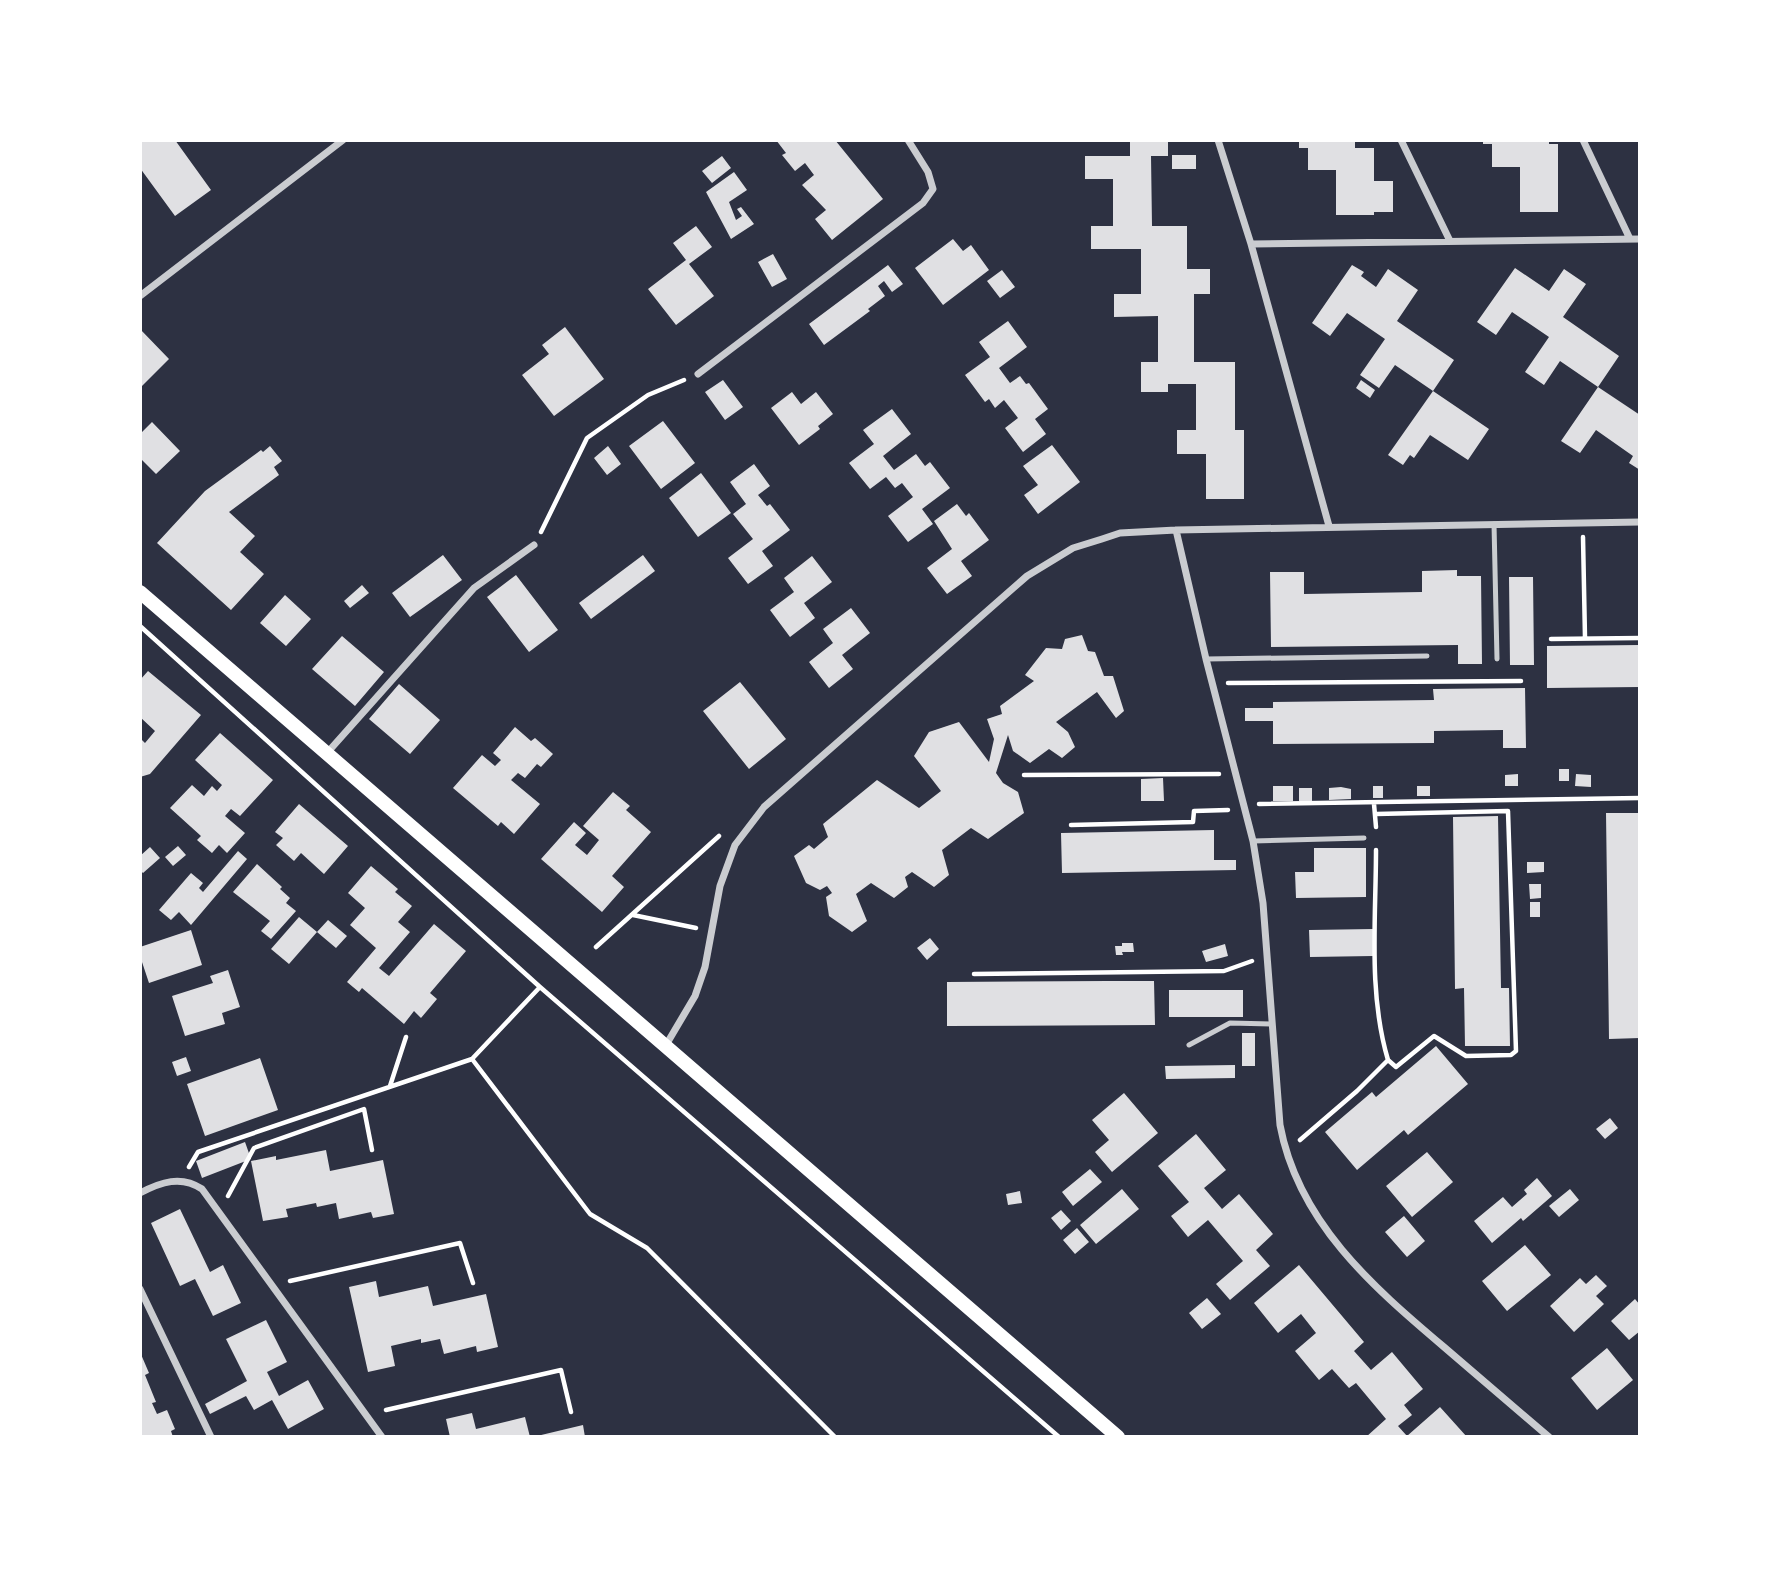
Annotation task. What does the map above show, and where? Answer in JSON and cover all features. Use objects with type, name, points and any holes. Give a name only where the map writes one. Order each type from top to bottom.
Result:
[{"type":"main road","points":[[140,592],[1118,1437]]},
{"type":"street","points":[[140,296],[343,140]]},
{"type":"street","points":[[698,374],[923,203],[933,189],[928,172],[908,140]]},
{"type":"street","points":[[1218,140],[1251,244],[1329,526]]},
{"type":"street","points":[[1401,140],[1450,241]]},
{"type":"street","points":[[1583,140],[1630,239]]},
{"type":"street","points":[[1251,244],[1640,239]]},
{"type":"street","points":[[666,1045],[695,996],[705,967],[720,886],[735,845],[764,807],[1027,576],[1073,548],[1120,533],[1176,530],[1640,522]]},
{"type":"street","points":[[1176,530],[1253,841],[1263,903],[1271,1024],[1285,1154],[1331,1238],[1378,1291],[1549,1437]]},
{"type":"street","points":[[327,753],[474,588],[534,545]]},
{"type":"street","points":[[140,1193],[163,1183],[182,1180],[202,1189],[378,1436]]},
{"type":"street","points":[[140,1289],[211,1437]]},
{"type":"lane","points":[[1494,524],[1497,659]]},
{"type":"lane","points":[[1206,659],[1427,656]]},
{"type":"lane","points":[[1253,841],[1364,838]]},
{"type":"lane","points":[[1189,1045],[1230,1023],[1271,1024]]},
{"type":"path","points":[[534,545],[587,438],[648,395],[698,374]]},
{"type":"path","points":[[1583,522],[1585,638]]},
{"type":"path","points":[[140,626],[540,987],[1059,1437]]},
{"type":"path","points":[[1551,639],[1640,638]]},
{"type":"path","points":[[1253,683],[1521,681]]},
{"type":"path","points":[[1024,775],[1235,774]]},
{"type":"path","points":[[1243,804],[1640,798]]},
{"type":"path","points":[[1374,804],[1376,1001],[1388,1059],[1396,1067],[1434,1037],[1466,1056],[1511,1055],[1516,1051],[1508,811],[1376,814]]},
{"type":"path","points":[[1072,825],[1193,822],[1194,811],[1227,810]]},
{"type":"path","points":[[596,947],[728,828]]},
{"type":"path","points":[[632,915],[712,932]]},
{"type":"path","points":[[974,974],[1224,971],[1266,956]]},
{"type":"path","points":[[186,1171],[198,1152],[472,1059],[540,987]]},
{"type":"path","points":[[389,1087],[406,1037]]},
{"type":"path","points":[[472,1059],[590,1214],[647,1248],[835,1437]]},
{"type":"path","points":[[1285,1154],[1357,1091],[1388,1059]]},
{"type":"path","points":[[226,1200],[254,1148],[364,1109],[372,1150]]},
{"type":"path","points":[[289,1281],[460,1243],[473,1283]]},
{"type":"path","points":[[386,1410],[561,1370],[571,1412]]},
{"type":"building","points":[[140,140],[175,140],[211,190],[175,216],[140,168]]},
{"type":"building","points":[[776,140],[835,140],[883,199],[832,240],[815,219],[826,210],[802,185],[814,175],[805,163],[795,171],[782,155],[786,153]]},
{"type":"building","points":[[1130,140],[1168,140],[1168,156],[1151,156],[1152,226],[1187,226],[1187,269],[1210,269],[1210,294],[1194,294],[1194,362],[1235,362],[1235,430],[1244,430],[1244,499],[1206,499],[1206,454],[1177,454],[1177,430],[1196,430],[1196,384],[1168,384],[1168,392],[1141,392],[1141,362],[1158,362],[1158,316],[1114,317],[1114,294],[1141,294],[1141,249],[1091,249],[1091,226],[1113,226],[1113,179],[1085,179],[1085,156],[1130,156]]},
{"type":"building","points":[[1299,140],[1355,140],[1355,148],[1374,148],[1374,181],[1393,181],[1393,212],[1336,215],[1336,170],[1308,170],[1308,148],[1299,148]]},
{"type":"building","points":[[1483,140],[1549,140],[1549,144],[1558,144],[1558,212],[1520,212],[1520,167],[1492,167],[1492,144],[1483,144]]},
{"type":"building","points":[[1172,155],[1196,155],[1196,169],[1172,169]]},
{"type":"building","points":[[722,156],[731,168],[712,183],[702,171]]},
{"type":"building","points":[[734,172],[747,190],[729,202],[736,220],[742,216],[737,209],[741,207],[754,224],[731,239],[706,192]]},
{"type":"building","points":[[696,226],[712,247],[689,264],[714,296],[676,325],[648,289],[686,260],[673,243]]},
{"type":"building","points":[[953,239],[963,251],[971,245],[989,270],[943,305],[915,268]]},
{"type":"building","points":[[773,254],[787,279],[772,287],[758,262]]},
{"type":"building","points":[[888,265],[903,284],[892,292],[884,281],[878,286],[885,296],[868,309],[870,311],[824,345],[809,324]]},
{"type":"building","points":[[1352,265],[1364,272],[1361,276],[1376,287],[1388,269],[1418,290],[1397,321],[1454,360],[1433,391],[1395,365],[1379,388],[1360,375],[1385,339],[1347,313],[1330,336],[1312,323]]},
{"type":"building","points":[[1515,268],[1549,291],[1564,269],[1586,284],[1563,317],[1619,356],[1598,387],[1560,361],[1544,385],[1525,372],[1549,337],[1512,312],[1496,335],[1477,322]]},
{"type":"building","points":[[1002,270],[1015,287],[1000,298],[987,281]]},
{"type":"building","points":[[1008,321],[1027,347],[999,368],[1010,383],[1020,376],[1026,384],[1029,383],[1048,409],[1035,419],[1046,434],[1023,452],[1005,428],[1018,418],[1004,400],[995,408],[989,399],[985,402],[965,375],[990,357],[979,342]]},
{"type":"building","points":[[565,327],[604,379],[554,416],[522,375],[549,354],[542,345]]},
{"type":"building","points":[[140,329],[169,359],[140,388]]},
{"type":"building","points":[[723,380],[743,407],[725,420],[705,392]]},
{"type":"building","points":[[1361,380],[1375,390],[1370,398],[1356,388]]},
{"type":"building","points":[[1598,387],[1640,415],[1640,470],[1629,463],[1633,456],[1596,430],[1580,453],[1561,441]]},
{"type":"building","points":[[1433,391],[1489,429],[1468,460],[1430,435],[1414,458],[1410,455],[1403,465],[1388,455]]},
{"type":"building","points":[[792,392],[801,404],[816,392],[833,414],[818,426],[820,429],[799,445],[771,408]]},
{"type":"building","points":[[892,409],[911,434],[883,456],[894,470],[916,454],[925,466],[930,462],[950,488],[922,509],[933,524],[908,542],[888,516],[913,497],[902,483],[895,488],[886,477],[870,489],[849,463],[874,444],[863,430]]},
{"type":"building","points":[[663,421],[695,463],[661,489],[629,446]]},
{"type":"building","points":[[152,422],[180,451],[156,474],[140,458],[140,434]]},
{"type":"building","points":[[1052,445],[1080,482],[1038,514],[1024,495],[1038,485],[1023,466]]},
{"type":"building","points":[[270,446],[282,461],[274,467],[279,475],[229,512],[255,536],[240,552],[264,574],[231,610],[157,543],[205,491]]},
{"type":"building","points":[[608,446],[621,464],[607,475],[594,458]]},
{"type":"building","points":[[754,464],[770,486],[758,495],[767,506],[770,504],[790,530],[762,551],[773,566],[748,584],[728,558],[753,539],[733,514],[746,504],[730,482]]},
{"type":"building","points":[[701,473],[731,513],[698,537],[669,498]]},
{"type":"building","points":[[957,504],[966,516],[969,513],[989,540],[961,561],[972,576],[947,594],[927,568],[952,549],[934,521]]},
{"type":"building","points":[[443,555],[462,580],[410,617],[392,593]]},
{"type":"building","points":[[643,555],[655,571],[591,619],[579,603]]},
{"type":"building","points":[[812,556],[832,582],[804,603],[815,618],[790,637],[770,610],[794,592],[784,578]]},
{"type":"building","points":[[1457,570],[1457,576],[1481,576],[1482,664],[1458,664],[1458,645],[1271,647],[1270,572],[1304,572],[1304,594],[1422,592],[1422,571]]},
{"type":"building","points":[[516,575],[558,630],[529,652],[487,597]]},
{"type":"building","points":[[1509,577],[1533,577],[1534,665],[1510,665]]},
{"type":"building","points":[[362,585],[369,593],[350,608],[344,601]]},
{"type":"building","points":[[285,595],[311,619],[286,646],[260,623]]},
{"type":"building","points":[[851,608],[870,633],[842,655],[853,669],[829,688],[809,662],[833,643],[823,629]]},
{"type":"building","points":[[1082,635],[1088,651],[1095,652],[1104,676],[1113,676],[1124,711],[1116,718],[1097,692],[1056,722],[1068,732],[1075,747],[1062,758],[1049,749],[1030,763],[1013,751],[1008,735],[996,773],[1003,783],[1018,792],[1024,813],[988,839],[971,828],[942,850],[949,875],[934,887],[912,872],[905,877],[908,887],[894,898],[871,883],[856,894],[867,921],[852,932],[829,916],[826,897],[832,893],[827,886],[820,890],[806,883],[794,856],[809,845],[814,849],[828,837],[823,824],[877,780],[919,808],[941,791],[914,756],[929,732],[959,722],[989,762],[994,739],[987,719],[1002,714],[1000,706],[1034,681],[1025,675],[1046,648],[1062,649],[1065,639]]},
{"type":"building","points":[[342,636],[384,672],[355,706],[312,669]]},
{"type":"building","points":[[1640,645],[1640,687],[1547,688],[1547,646]]},
{"type":"building","points":[[148,671],[201,715],[150,774],[140,777],[140,738],[145,743],[155,731],[140,717],[140,680]]},
{"type":"building","points":[[740,682],[786,739],[749,769],[703,711]]},
{"type":"building","points":[[399,684],[440,720],[410,754],[369,719]]},
{"type":"building","points":[[1525,688],[1526,748],[1503,748],[1503,730],[1434,731],[1434,743],[1273,744],[1273,721],[1245,721],[1245,708],[1273,708],[1273,702],[1434,700],[1433,689]]},
{"type":"building","points":[[515,727],[531,741],[535,738],[553,754],[541,767],[537,764],[525,778],[518,773],[511,780],[540,804],[514,834],[501,822],[498,826],[453,788],[482,755],[495,766],[501,760],[493,753]]},
{"type":"building","points":[[220,733],[273,780],[240,816],[231,809],[225,816],[245,833],[227,853],[219,845],[212,853],[197,840],[201,836],[170,808],[192,785],[204,796],[212,786],[217,791],[222,785],[195,760]]},
{"type":"building","points":[[1559,769],[1569,769],[1569,781],[1559,781]]},
{"type":"building","points":[[1518,774],[1518,786],[1505,786],[1505,775]]},
{"type":"building","points":[[1576,774],[1591,775],[1591,787],[1575,786]]},
{"type":"building","points":[[1163,778],[1164,801],[1141,801],[1141,779]]},
{"type":"building","points":[[1273,786],[1293,786],[1293,801],[1273,801]]},
{"type":"building","points":[[1373,786],[1383,786],[1383,798],[1373,798]]},
{"type":"building","points":[[1417,786],[1430,786],[1430,796],[1417,796]]},
{"type":"building","points":[[1299,788],[1312,788],[1312,801],[1299,801]]},
{"type":"building","points":[[1329,788],[1351,789],[1351,799],[1329,800]]},
{"type":"building","points":[[613,792],[630,806],[626,810],[651,832],[612,876],[624,887],[602,912],[541,859],[574,822],[586,833],[575,845],[587,855],[599,840],[583,826]]},
{"type":"building","points":[[299,804],[348,846],[324,874],[301,853],[294,861],[276,845],[283,838],[275,832]]},
{"type":"building","points":[[1606,813],[1640,813],[1640,1038],[1609,1039]]},
{"type":"building","points":[[1498,816],[1501,988],[1509,988],[1510,1046],[1465,1046],[1464,988],[1455,989],[1453,817]]},
{"type":"building","points":[[1214,830],[1214,860],[1236,860],[1236,870],[1062,873],[1061,833]]},
{"type":"building","points":[[178,846],[186,855],[173,866],[165,857]]},
{"type":"building","points":[[150,847],[160,858],[143,873],[140,870],[140,856]]},
{"type":"building","points":[[1314,848],[1366,848],[1366,897],[1296,898],[1295,872],[1314,872]]},
{"type":"building","points":[[238,851],[247,859],[191,925],[179,912],[171,920],[159,910],[191,873],[203,883],[199,888],[203,892]]},
{"type":"building","points":[[1527,862],[1544,862],[1544,872],[1527,873]]},
{"type":"building","points":[[257,864],[282,887],[280,889],[290,898],[286,903],[296,911],[271,939],[261,931],[270,921],[233,892]]},
{"type":"building","points":[[371,866],[398,889],[395,892],[412,906],[398,922],[410,932],[379,968],[389,976],[434,924],[466,951],[430,993],[437,999],[421,1018],[414,1011],[404,1024],[362,988],[359,992],[347,982],[376,948],[350,925],[365,908],[348,893]]},
{"type":"building","points":[[1529,884],[1541,884],[1541,898],[1530,899]]},
{"type":"building","points":[[1530,902],[1540,902],[1540,917],[1530,917]]},
{"type":"building","points":[[299,917],[317,932],[289,964],[271,949]]},
{"type":"building","points":[[328,920],[347,936],[336,948],[317,932]]},
{"type":"building","points":[[1373,929],[1373,956],[1310,957],[1309,930]]},
{"type":"building","points":[[191,930],[202,965],[149,983],[140,956],[140,947]]},
{"type":"building","points":[[930,938],[939,949],[927,960],[917,948]]},
{"type":"building","points":[[1122,943],[1133,943],[1134,952],[1116,955],[1115,946],[1122,946]]},
{"type":"building","points":[[1225,944],[1228,956],[1206,962],[1202,951]]},
{"type":"building","points":[[228,970],[240,1007],[222,1013],[225,1024],[185,1036],[172,996],[213,983],[210,976]]},
{"type":"building","points":[[1154,981],[1155,1025],[947,1026],[947,982]]},
{"type":"building","points":[[1169,990],[1243,990],[1243,1017],[1169,1017]]},
{"type":"building","points":[[1242,1033],[1255,1033],[1255,1066],[1242,1066]]},
{"type":"building","points":[[1436,1046],[1468,1084],[1408,1135],[1404,1130],[1357,1170],[1325,1132],[1372,1092],[1376,1097]]},
{"type":"building","points":[[186,1057],[191,1071],[177,1076],[172,1062]]},
{"type":"building","points":[[260,1058],[278,1110],[205,1136],[187,1084]]},
{"type":"building","points":[[1235,1065],[1235,1078],[1166,1079],[1165,1066]]},
{"type":"building","points":[[1124,1093],[1158,1133],[1112,1172],[1095,1152],[1109,1140],[1092,1120]]},
{"type":"building","points":[[1610,1118],[1618,1128],[1605,1139],[1596,1129]]},
{"type":"building","points":[[1196,1134],[1226,1170],[1204,1188],[1222,1209],[1239,1194],[1273,1234],[1256,1250],[1270,1266],[1230,1300],[1216,1284],[1243,1261],[1208,1220],[1188,1237],[1171,1216],[1189,1202],[1158,1166]]},
{"type":"building","points":[[245,1142],[251,1159],[202,1178],[196,1161]]},
{"type":"building","points":[[326,1150],[330,1171],[383,1160],[394,1214],[373,1218],[371,1212],[339,1219],[336,1203],[317,1207],[316,1203],[286,1209],[288,1217],[263,1221],[251,1161],[276,1156],[276,1160]]},
{"type":"building","points":[[1427,1152],[1453,1182],[1412,1217],[1386,1186]]},
{"type":"building","points":[[1090,1169],[1102,1182],[1073,1206],[1062,1192]]},
{"type":"building","points":[[1537,1178],[1552,1196],[1492,1243],[1474,1221],[1503,1197],[1512,1207],[1527,1194],[1524,1190]]},
{"type":"building","points":[[1122,1189],[1139,1209],[1096,1244],[1080,1225]]},
{"type":"building","points":[[1570,1189],[1579,1200],[1559,1217],[1549,1206]]},
{"type":"building","points":[[1020,1191],[1022,1203],[1008,1205],[1006,1194]]},
{"type":"building","points":[[180,1209],[210,1272],[223,1265],[241,1303],[213,1316],[195,1279],[180,1286],[151,1223]]},
{"type":"building","points":[[1061,1210],[1071,1221],[1061,1230],[1051,1218]]},
{"type":"building","points":[[1404,1216],[1425,1241],[1407,1257],[1385,1232]]},
{"type":"building","points":[[1077,1228],[1089,1242],[1075,1254],[1063,1240]]},
{"type":"building","points":[[1525,1245],[1551,1275],[1507,1311],[1482,1281]]},
{"type":"building","points":[[1299,1265],[1364,1342],[1354,1351],[1371,1370],[1392,1352],[1423,1389],[1404,1405],[1412,1415],[1398,1426],[1407,1436],[1440,1407],[1467,1437],[1366,1437],[1386,1419],[1356,1383],[1349,1388],[1332,1369],[1319,1380],[1295,1351],[1316,1333],[1301,1314],[1278,1333],[1254,1303]]},
{"type":"building","points":[[1596,1275],[1607,1286],[1596,1296],[1604,1304],[1574,1332],[1550,1306],[1580,1278],[1586,1284]]},
{"type":"building","points":[[376,1281],[379,1297],[428,1286],[433,1306],[486,1294],[498,1347],[477,1352],[476,1346],[444,1354],[440,1339],[421,1343],[421,1339],[391,1346],[395,1366],[368,1372],[349,1287]]},
{"type":"building","points":[[1207,1298],[1221,1314],[1202,1329],[1189,1313]]},
{"type":"building","points":[[1635,1299],[1640,1305],[1640,1331],[1629,1340],[1611,1321]]},
{"type":"building","points":[[266,1320],[287,1362],[267,1372],[279,1396],[308,1380],[324,1409],[288,1429],[272,1400],[254,1410],[246,1396],[210,1414],[205,1404],[247,1381],[226,1339]]},
{"type":"building","points":[[1607,1348],[1633,1380],[1597,1410],[1571,1378]]},
{"type":"building","points":[[140,1352],[149,1373],[145,1375],[156,1402],[152,1403],[157,1414],[167,1410],[175,1429],[171,1431],[173,1437],[140,1437]]},
{"type":"building","points":[[472,1413],[476,1429],[525,1417],[530,1437],[450,1437],[446,1419]]},
{"type":"building","points":[[583,1425],[585,1437],[537,1437],[537,1436]]}]
